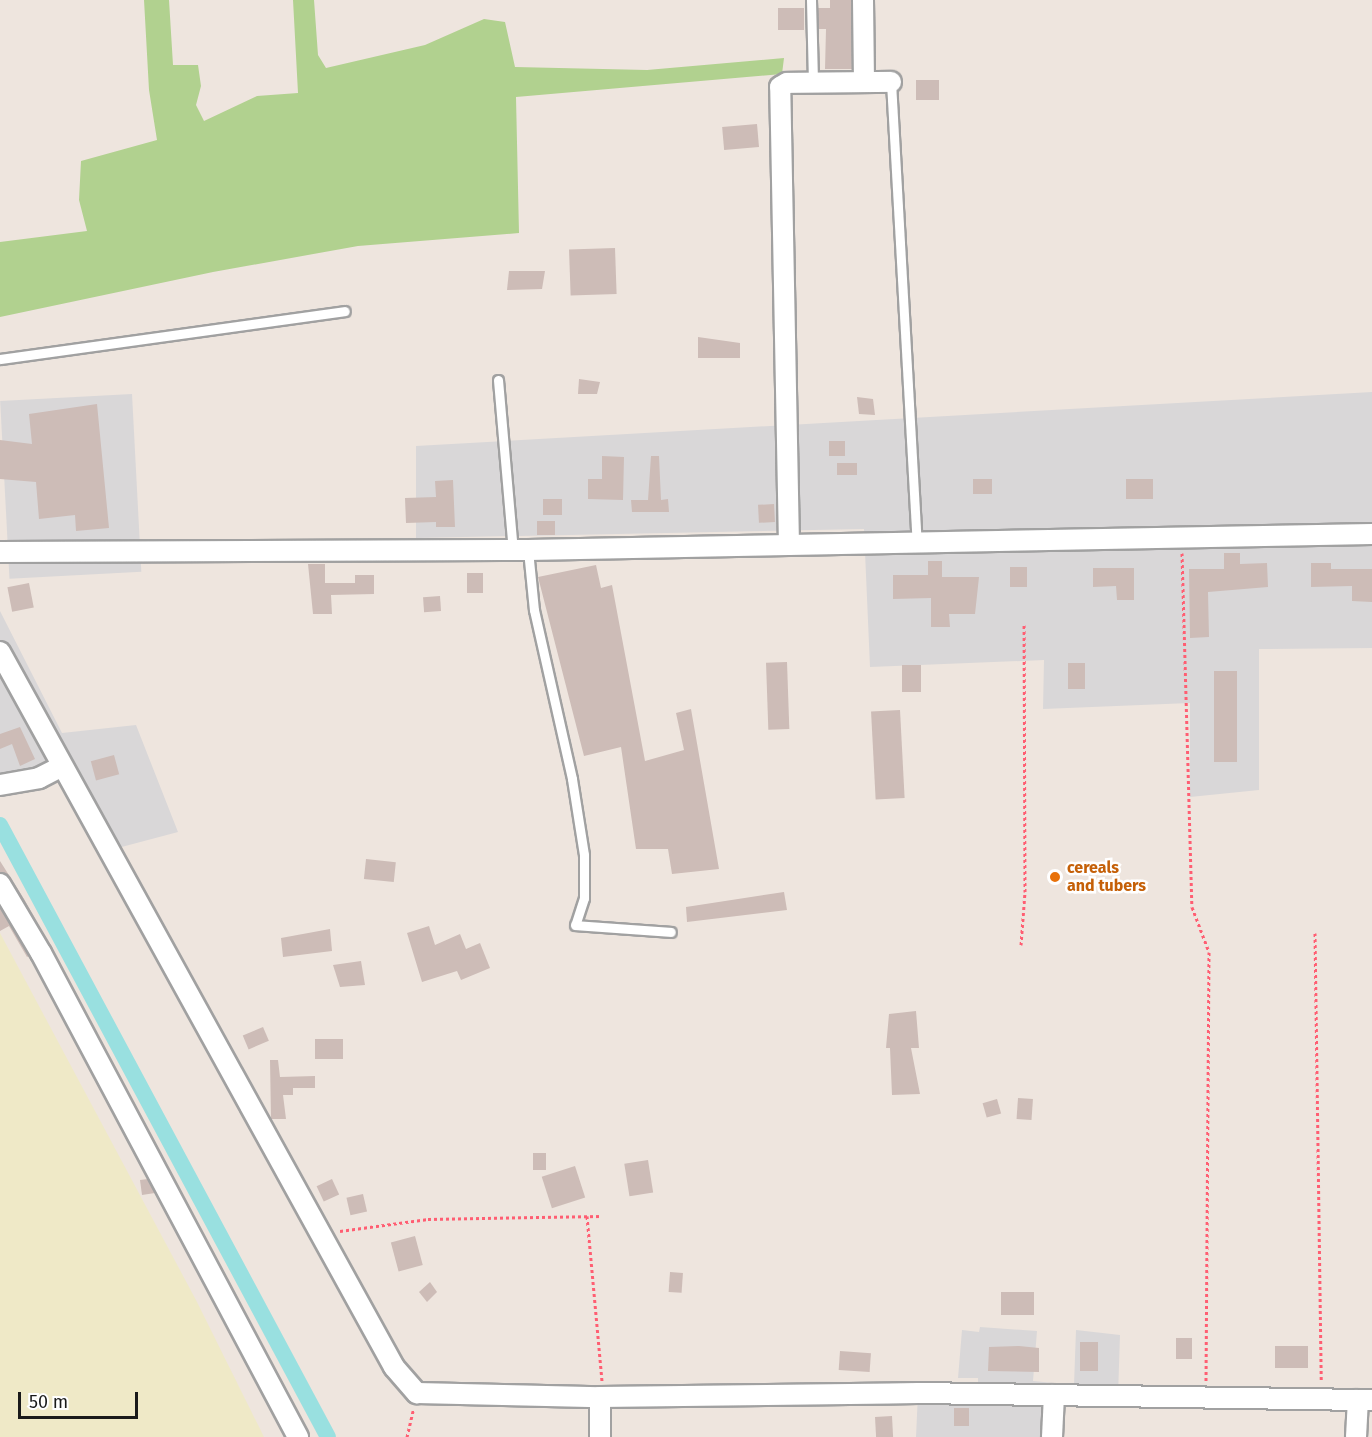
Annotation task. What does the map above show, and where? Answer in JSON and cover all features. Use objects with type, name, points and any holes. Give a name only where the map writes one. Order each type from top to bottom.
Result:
[{"type":"street","points":[[863,0],[864,81]]},
{"type":"street","points":[[789,545],[780,87],[813,82],[891,82]]},
{"type":"street","points":[[0,552],[521,550],[1372,534]]},
{"type":"street","points":[[0,652],[61,767],[394,1367],[417,1393],[600,1397],[1054,1395],[1365,1400],[1356,1437]]},
{"type":"street","points":[[0,785],[39,778],[61,767]]},
{"type":"street","points":[[0,884],[41,953],[297,1437]]},
{"type":"street","points":[[1052,1437],[1054,1395]]},
{"type":"street","points":[[600,1397],[600,1437]]},
{"type":"lane","points":[[811,0],[813,82]]},
{"type":"lane","points":[[891,82],[918,542]]},
{"type":"lane","points":[[0,359],[345,311]]},
{"type":"lane","points":[[498,380],[521,550],[572,779],[584,855],[584,898],[575,925],[671,932]]},
{"type":"path","points":[[1181,537],[1192,907],[1209,952],[1206,1398]]},
{"type":"path","points":[[1021,945],[1025,892],[1024,625]]},
{"type":"path","points":[[1315,933],[1322,1399]]},
{"type":"path","points":[[586,1216],[603,1369],[600,1397]]},
{"type":"path","points":[[320,1234],[428,1219],[602,1216]]},
{"type":"path","points":[[406,1437],[417,1393]]},
{"type":"shaded area","points":[[1372,392],[1372,648],[1259,649],[1259,790],[1190,797],[1190,703],[1043,709],[1044,660],[870,667],[864,529],[416,538],[416,446]]},
{"type":"shaded area","points":[[132,394],[141,572],[9,579],[0,401]]},
{"type":"shaded area","points":[[0,611],[62,733],[136,725],[178,832],[99,853],[53,761],[0,778]]},
{"type":"shaded area","points":[[0,933],[197,1302],[264,1437],[0,1437]]},
{"type":"shaded area","points":[[980,1327],[1037,1331],[1033,1381],[1074,1385],[1076,1330],[1120,1335],[1118,1396],[1054,1395],[1050,1437],[916,1437],[918,1393],[978,1394],[978,1378],[958,1378],[962,1330],[979,1332]]},
{"type":"green space","points":[[144,0],[169,0],[173,65],[198,65],[201,86],[196,105],[204,121],[257,96],[298,93],[293,0],[314,0],[318,55],[326,68],[425,45],[484,19],[505,22],[515,67],[647,70],[784,58],[782,74],[516,97],[519,233],[358,246],[213,272],[0,317],[0,242],[87,231],[79,200],[81,161],[157,140],[149,90]]},
{"type":"building","points":[[830,0],[851,0],[852,69],[825,69],[826,29],[818,29],[818,8],[830,8]]},
{"type":"building","points":[[778,8],[804,8],[804,30],[778,30]]},
{"type":"building","points":[[916,80],[939,80],[939,100],[916,100]]},
{"type":"building","points":[[757,124],[759,147],[724,150],[722,127]]},
{"type":"building","points":[[615,248],[617,294],[571,296],[569,250]]},
{"type":"building","points":[[509,271],[545,271],[542,289],[507,290]]},
{"type":"building","points":[[698,337],[740,343],[740,358],[698,358]]},
{"type":"building","points":[[579,379],[600,382],[597,394],[578,394]]},
{"type":"building","points":[[857,397],[873,399],[875,415],[859,414]]},
{"type":"building","points":[[97,404],[109,528],[76,531],[75,515],[39,519],[36,482],[0,479],[0,440],[32,444],[29,414]]},
{"type":"building","points":[[829,441],[845,441],[845,456],[829,456]]},
{"type":"building","points":[[602,456],[624,457],[623,500],[588,499],[588,479],[602,479]]},
{"type":"building","points":[[651,456],[659,456],[661,500],[668,499],[669,512],[632,512],[631,500],[648,500]]},
{"type":"building","points":[[837,463],[857,463],[857,475],[837,475]]},
{"type":"building","points":[[973,479],[992,479],[992,494],[973,494]]},
{"type":"building","points":[[1126,479],[1153,479],[1153,499],[1126,499]]},
{"type":"building","points":[[453,480],[455,527],[436,527],[436,522],[406,523],[405,498],[436,497],[435,481]]},
{"type":"building","points":[[543,499],[562,499],[562,515],[543,515]]},
{"type":"building","points":[[774,504],[775,522],[759,523],[758,505]]},
{"type":"building","points":[[537,521],[555,521],[555,535],[537,535]]},
{"type":"building","points":[[1224,553],[1240,553],[1240,564],[1267,563],[1268,587],[1208,592],[1209,637],[1190,638],[1189,569],[1224,569]]},
{"type":"building","points":[[928,561],[942,561],[942,577],[979,577],[975,614],[949,614],[950,627],[931,627],[931,598],[893,599],[893,575],[928,575]]},
{"type":"building","points":[[1311,563],[1331,563],[1331,569],[1372,569],[1372,602],[1352,601],[1352,586],[1311,587]]},
{"type":"building","points":[[308,564],[325,564],[325,583],[355,583],[355,575],[374,575],[374,594],[331,595],[332,614],[313,614]]},
{"type":"building","points":[[596,565],[601,588],[612,585],[645,761],[684,750],[676,713],[691,709],[719,869],[672,874],[668,849],[636,849],[621,747],[584,756],[538,577]]},
{"type":"building","points":[[1010,567],[1027,567],[1027,587],[1010,587]]},
{"type":"building","points":[[1093,568],[1134,568],[1134,600],[1117,600],[1116,586],[1093,587]]},
{"type":"building","points":[[467,573],[483,573],[483,593],[467,593]]},
{"type":"building","points":[[29,583],[34,608],[12,612],[7,587]]},
{"type":"building","points":[[440,596],[441,611],[424,612],[423,597]]},
{"type":"building","points":[[787,662],[789,729],[768,730],[766,663]]},
{"type":"building","points":[[1068,663],[1085,663],[1085,689],[1068,689]]},
{"type":"building","points":[[902,665],[921,665],[921,692],[902,692]]},
{"type":"building","points":[[1214,671],[1237,671],[1237,762],[1214,762]]},
{"type":"building","points":[[900,710],[905,798],[876,799],[871,712]]},
{"type":"building","points":[[20,727],[35,759],[20,766],[12,744],[0,749],[0,734]]},
{"type":"building","points":[[114,755],[119,774],[96,781],[91,761]]},
{"type":"building","points":[[366,859],[396,862],[394,882],[364,879]]},
{"type":"building","points":[[0,861],[37,922],[10,878],[0,872]]},
{"type":"building","points":[[784,892],[787,910],[687,922],[686,907]]},
{"type":"building","points":[[0,907],[29,956],[27,957],[9,926],[0,931]]},
{"type":"building","points":[[429,926],[435,945],[460,934],[466,949],[480,943],[490,968],[461,980],[457,971],[422,982],[407,933]]},
{"type":"building","points":[[330,929],[332,951],[283,957],[281,938]]},
{"type":"building","points":[[361,961],[365,985],[340,987],[333,965]]},
{"type":"building","points":[[916,1011],[919,1048],[911,1048],[920,1094],[892,1095],[890,1048],[886,1048],[889,1014]]},
{"type":"building","points":[[263,1027],[269,1041],[249,1049],[243,1036]]},
{"type":"building","points":[[315,1039],[343,1039],[343,1059],[315,1059]]},
{"type":"building","points":[[270,1060],[278,1060],[280,1077],[315,1076],[315,1088],[293,1088],[293,1095],[283,1095],[286,1119],[271,1119]]},
{"type":"building","points":[[1018,1098],[1033,1099],[1031,1120],[1017,1119]]},
{"type":"building","points":[[997,1099],[1001,1113],[987,1118],[983,1103]]},
{"type":"building","points":[[533,1153],[546,1153],[546,1170],[533,1170]]},
{"type":"building","points":[[648,1160],[653,1193],[629,1196],[624,1164]]},
{"type":"building","points":[[575,1166],[585,1197],[552,1208],[542,1177]]},
{"type":"building","points":[[148,1179],[155,1193],[142,1195],[140,1180]]},
{"type":"building","points":[[332,1179],[339,1194],[324,1202],[317,1186]]},
{"type":"building","points":[[363,1194],[367,1212],[350,1215],[346,1198]]},
{"type":"building","points":[[415,1236],[423,1265],[399,1271],[391,1242]]},
{"type":"building","points":[[670,1272],[683,1273],[682,1293],[669,1292]]},
{"type":"building","points":[[430,1282],[437,1292],[427,1302],[419,1292]]},
{"type":"building","points":[[1001,1292],[1034,1292],[1034,1315],[1001,1315]]},
{"type":"building","points":[[1176,1338],[1192,1338],[1192,1359],[1176,1359]]},
{"type":"building","points":[[1080,1342],[1098,1342],[1098,1371],[1080,1371]]},
{"type":"building","points":[[1275,1346],[1308,1346],[1308,1368],[1275,1368]]},
{"type":"building","points":[[989,1347],[1039,1348],[1039,1372],[988,1371]]},
{"type":"building","points":[[840,1351],[871,1353],[870,1372],[839,1370]]},
{"type":"building","points":[[954,1408],[969,1408],[969,1426],[954,1426]]},
{"type":"building","points":[[892,1416],[893,1437],[876,1437],[875,1417]]},
{"type":"waterway","points":[[0,825],[328,1437]]},
{"type":"place","name":"cereals and tubers","points":[[1055,877]]}]
